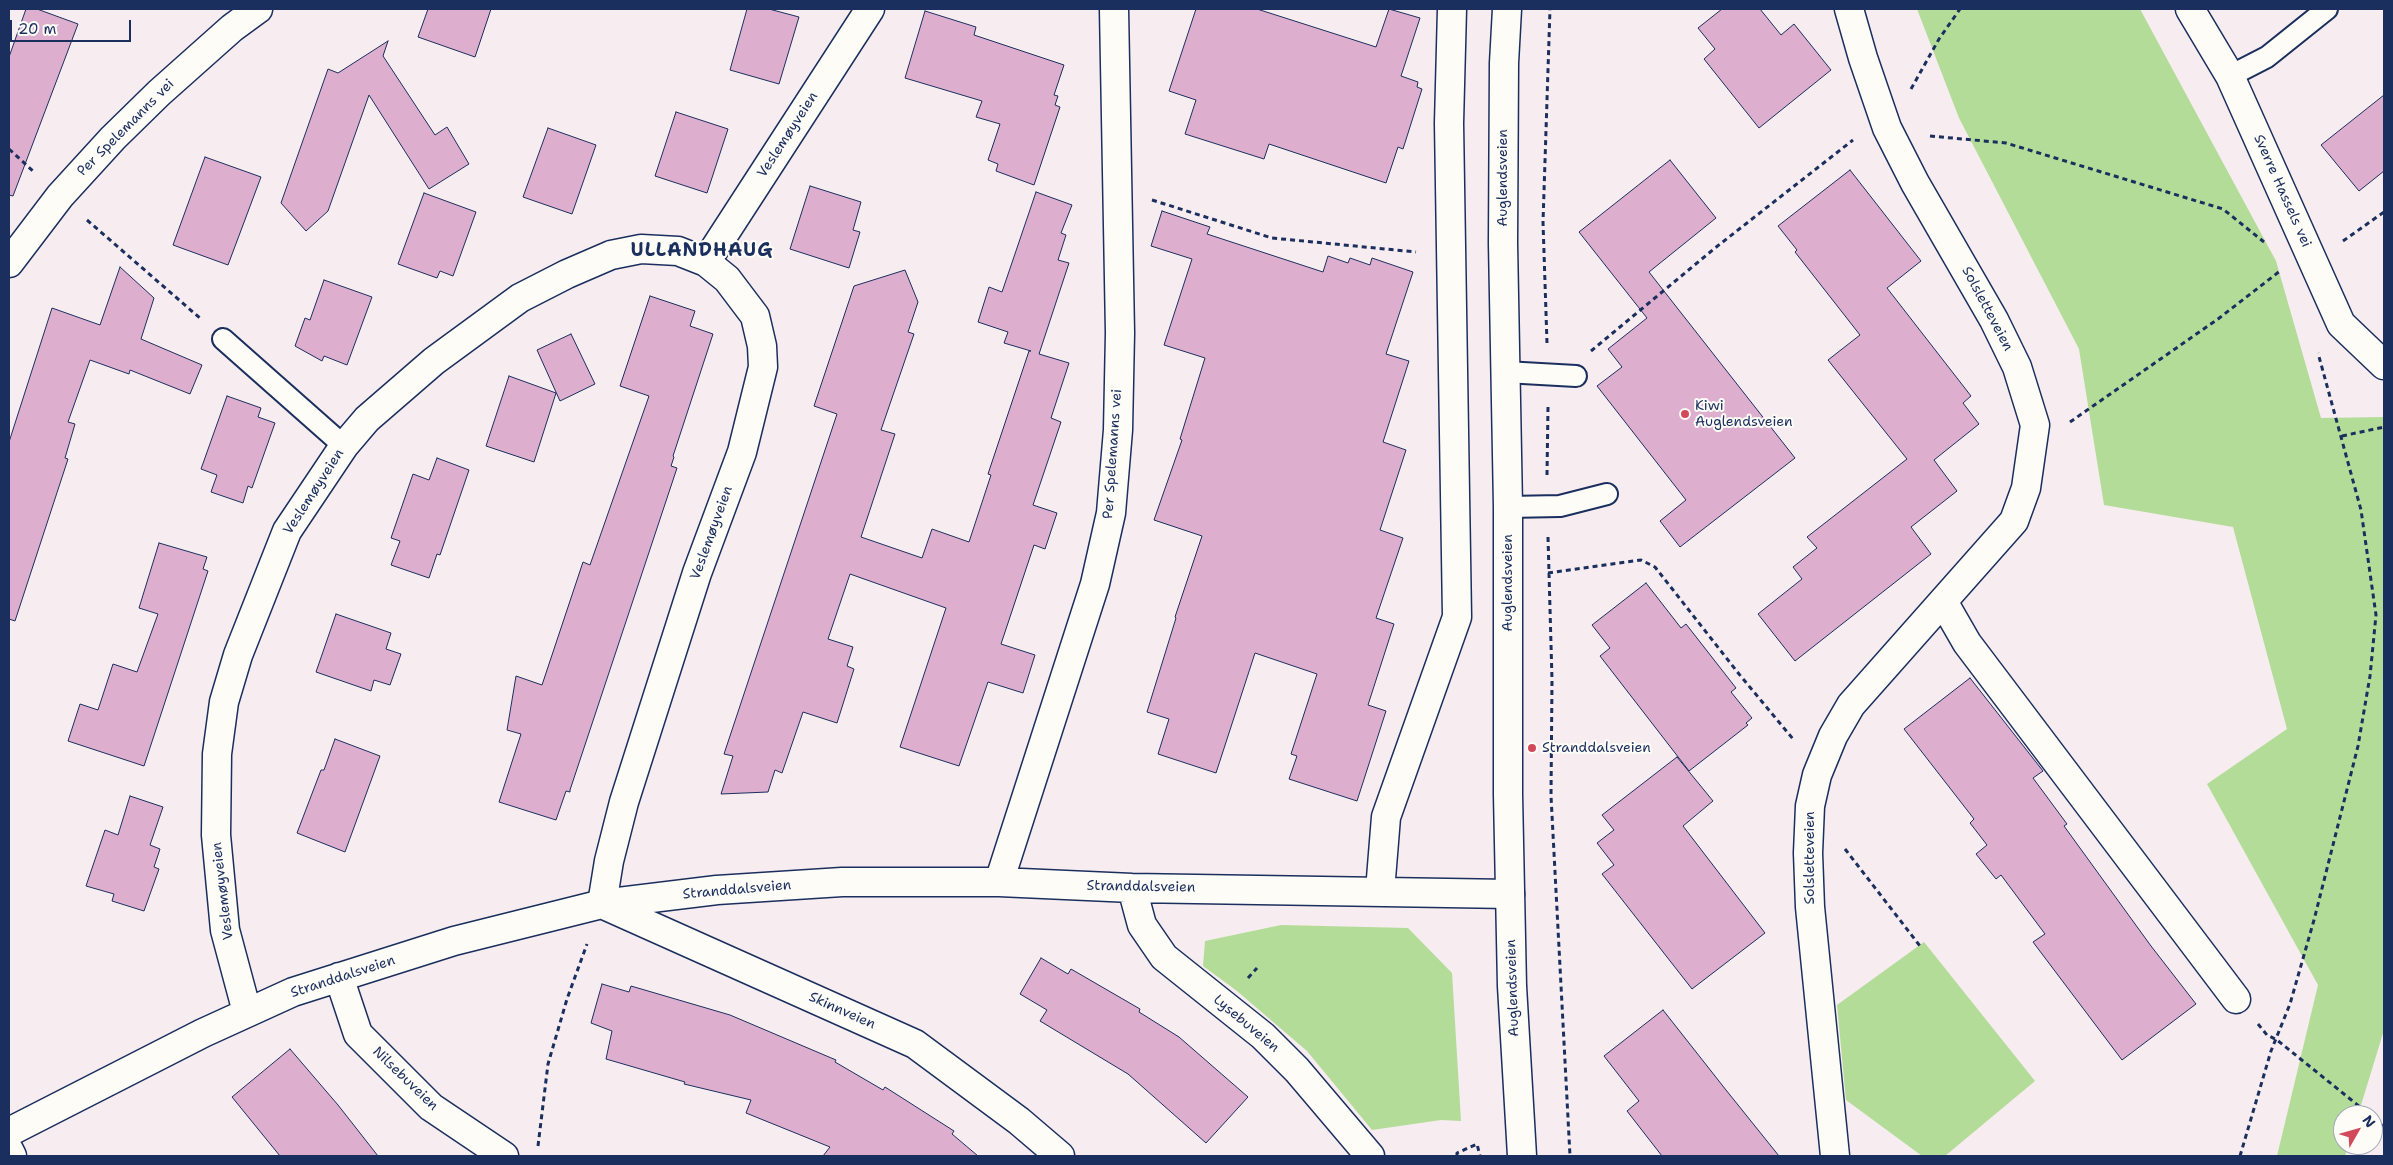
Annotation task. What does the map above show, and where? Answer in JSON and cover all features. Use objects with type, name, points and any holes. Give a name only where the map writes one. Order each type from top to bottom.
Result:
[{"type":"street","name":"Per Spelemanns vei","points":[[9,263],[60,196],[113,138],[159,93],[232,28],[258,9]]},
{"type":"street","name":"Veslemøyveien","points":[[706,262],[870,9]]},
{"type":"street","name":"Per Spelemanns vei","points":[[999,882],[1095,584],[1111,513],[1118,430],[1120,333],[1114,9]]},
{"type":"street","points":[[1380,891],[1386,817],[1457,617],[1455,439],[1451,356],[1452,256],[1449,123],[1452,9]]},
{"type":"street","name":"Auglendsveien","points":[[1507,9],[1504,82],[1510,894],[1512,986],[1522,1156]]},
{"type":"street","name":"Solsletteveien","points":[[1835,1156],[1810,907],[1808,853],[1810,806],[1817,775],[1833,736],[1851,705],[1944,603],[2014,521],[2026,488],[2035,425],[2017,367],[1994,320],[1915,183],[1888,128],[1863,58],[1849,9]]},
{"type":"street","name":"Sverre Hassels vei","points":[[2190,9],[2230,76],[2300,259],[2341,324],[2384,365]]},
{"type":"street","name":"Veslemøyveien","points":[[246,1012],[225,930],[216,835],[217,754],[224,702],[238,655],[287,531],[344,446],[367,419],[434,361],[520,298],[567,274],[611,255],[641,249],[678,251],[706,262],[727,279],[755,316],[762,346],[763,367],[742,452],[697,574],[624,802],[609,861],[602,904]]},
{"type":"street","points":[[1944,603],[1967,643],[2236,998]]},
{"type":"street","name":"Stranddalsveien","points":[[9,1132],[246,1012],[293,992],[454,941],[602,904],[717,890],[842,882],[999,882],[1132,888],[1510,894]]},
{"type":"street","name":"Lysebuveien","points":[[1132,888],[1142,925],[1164,957],[1263,1036],[1297,1070],[1370,1156]]},
{"type":"street","name":"Skinnveien","points":[[602,904],[915,1044],[1019,1121],[1060,1156]]},
{"type":"street","name":"Nilsebuveien","points":[[339,977],[358,1034],[431,1107],[504,1156]]},
{"type":"street","points":[[9,1150],[12,1156]]},
{"type":"lane","points":[[2230,76],[2267,57],[2327,9]]},
{"type":"lane","points":[[223,339],[344,446]]},
{"type":"lane","points":[[1505,372],[1562,375]]},
{"type":"lane","points":[[1508,508],[1560,506],[1607,494]]},
{"type":"path","points":[[1550,9],[1543,222],[1562,375],[1548,506],[1548,573],[1552,680],[1551,796],[1570,1156]]},
{"type":"path","points":[[1888,128],[1940,39],[1960,9]]},
{"type":"path","points":[[1562,375],[1715,248],[1867,128],[1888,128],[1923,135],[2006,143],[2223,209],[2300,259]]},
{"type":"path","points":[[9,149],[223,339]]},
{"type":"path","points":[[1117,190],[1272,238],[1452,256]]},
{"type":"path","points":[[2035,425],[2063,426],[2218,319],[2300,259],[2341,243],[2384,212]]},
{"type":"path","points":[[2240,1156],[2272,1050],[2290,1004],[2314,920],[2358,746],[2370,676],[2376,615],[2361,510],[2318,352]]},
{"type":"path","points":[[2342,436],[2384,427]]},
{"type":"path","points":[[1548,573],[1641,560],[1655,567],[1739,674],[1805,753],[1817,775]]},
{"type":"path","points":[[1810,806],[1920,946]]},
{"type":"path","points":[[538,1147],[548,1064],[567,999],[602,904]]},
{"type":"path","points":[[2277,1040],[2358,1105]]},
{"type":"path","points":[[1457,1156],[1457,1153],[1477,1144],[1480,1156]]},
{"type":"green space","points":[[1917,9],[2140,9],[2276,261],[2321,418],[2384,417],[2384,1030],[2361,1105],[2333,1105],[2333,1155],[2345,1156],[2277,1156],[2318,985],[2207,784],[2287,729],[2233,527],[2104,505],[2079,349],[1959,118]]},
{"type":"green space","points":[[1281,925],[1408,928],[1452,973],[1461,1121],[1441,1120],[1372,1130],[1307,1051],[1237,991],[1203,966],[1205,941]]},
{"type":"green space","points":[[1924,942],[2035,1081],[1945,1156],[1922,1156],[1846,1100],[1837,1005]]},
{"type":"building","points":[[26,9],[37,9],[78,24],[13,196],[9,195],[9,57]]},
{"type":"building","points":[[428,9],[491,9],[475,57],[418,37]]},
{"type":"building","points":[[747,9],[769,9],[799,17],[779,84],[730,70]]},
{"type":"building","points":[[1196,9],[1257,9],[1376,47],[1389,9],[1420,18],[1401,76],[1418,82],[1417,87],[1422,89],[1403,149],[1398,147],[1386,183],[1269,144],[1264,159],[1185,134],[1196,100],[1169,91]]},
{"type":"building","points":[[1722,9],[1760,9],[1781,35],[1794,24],[1831,70],[1759,128],[1704,59],[1715,49],[1698,28]]},
{"type":"building","points":[[925,11],[976,27],[974,35],[1064,65],[1054,95],[1058,96],[1055,105],[1060,107],[1034,185],[996,171],[998,164],[988,160],[1000,124],[976,117],[982,101],[905,78]]},
{"type":"building","points":[[388,41],[383,56],[435,135],[447,127],[469,164],[429,189],[369,95],[328,211],[306,231],[281,203],[328,69],[338,73]]},
{"type":"building","points":[[2384,95],[2384,171],[2359,191],[2321,145]]},
{"type":"building","points":[[676,112],[728,129],[707,193],[655,176]]},
{"type":"building","points":[[548,128],[596,145],[572,214],[523,197]]},
{"type":"building","points":[[205,157],[261,177],[228,265],[173,245]]},
{"type":"building","points":[[1670,160],[1716,218],[1649,272],[1795,458],[1680,547],[1660,521],[1686,500],[1597,386],[1622,367],[1608,349],[1647,318],[1579,232]]},
{"type":"building","points":[[1850,170],[1921,261],[1887,288],[1971,396],[1963,403],[1979,424],[1934,460],[1957,491],[1911,527],[1931,554],[1795,661],[1758,614],[1802,579],[1793,567],[1817,548],[1807,537],[1907,459],[1828,360],[1860,335],[1795,252],[1797,250],[1778,226]]},
{"type":"building","points":[[810,186],[861,202],[853,230],[860,232],[849,268],[790,249]]},
{"type":"building","points":[[1036,192],[1072,205],[1061,233],[1066,235],[1058,260],[1069,263],[1039,354],[1069,363],[1051,418],[1061,422],[1033,505],[1057,513],[1045,549],[1034,545],[1001,644],[1035,655],[1023,693],[988,682],[959,766],[900,747],[946,608],[850,574],[828,639],[853,647],[847,666],[854,669],[837,723],[803,712],[782,773],[775,770],[768,792],[721,794],[733,756],[724,754],[837,414],[814,406],[854,286],[905,270],[918,302],[908,332],[914,334],[881,430],[895,434],[861,537],[922,558],[932,529],[969,542],[991,475],[988,474],[1029,351],[1031,351],[1004,343],[1008,332],[978,322],[989,287],[1002,292]]},
{"type":"building","points":[[424,193],[476,212],[453,276],[440,271],[437,278],[398,264]]},
{"type":"building","points":[[1162,211],[1210,227],[1207,234],[1323,272],[1328,256],[1348,263],[1350,258],[1370,265],[1372,258],[1413,272],[1386,354],[1409,361],[1383,442],[1406,450],[1380,530],[1403,538],[1376,618],[1394,624],[1368,705],[1386,711],[1357,801],[1289,779],[1297,756],[1291,754],[1317,674],[1255,653],[1216,773],[1158,754],[1169,719],[1147,712],[1175,617],[1202,536],[1154,520],[1182,440],[1180,439],[1205,358],[1164,345],[1192,259],[1151,246]]},
{"type":"building","points":[[120,267],[154,298],[141,339],[202,365],[190,394],[130,370],[129,374],[90,360],[68,422],[75,424],[65,458],[68,459],[15,621],[9,619],[9,442],[52,308],[100,325]]},
{"type":"building","points":[[324,280],[372,297],[347,365],[324,356],[322,361],[295,346],[305,318],[310,320]]},
{"type":"building","points":[[650,296],[695,311],[690,326],[713,334],[673,456],[671,466],[677,468],[570,792],[566,791],[556,820],[499,802],[521,734],[507,730],[516,676],[542,685],[583,562],[590,565],[649,396],[620,386]]},
{"type":"building","points":[[571,334],[595,384],[560,401],[537,350]]},
{"type":"building","points":[[509,376],[556,393],[534,462],[486,446]]},
{"type":"building","points":[[227,396],[261,408],[258,417],[275,423],[252,488],[248,486],[243,503],[211,492],[217,475],[201,469]]},
{"type":"building","points":[[437,458],[469,470],[440,555],[437,554],[429,578],[391,565],[400,541],[391,538],[413,474],[429,480]]},
{"type":"building","points":[[159,543],[207,557],[203,569],[208,571],[144,766],[68,741],[80,704],[98,710],[113,664],[137,672],[158,614],[139,608]]},
{"type":"building","points":[[1646,583],[1681,628],[1686,624],[1736,688],[1731,692],[1752,718],[1746,723],[1748,725],[1689,771],[1600,656],[1610,648],[1592,625]]},
{"type":"building","points":[[336,614],[391,633],[386,649],[401,654],[390,685],[374,680],[371,691],[316,672]]},
{"type":"building","points":[[1970,678],[2043,771],[2033,778],[2067,824],[2064,826],[2151,946],[2196,1004],[2122,1060],[2033,942],[2045,934],[2001,875],[1996,879],[1976,854],[1987,845],[1970,823],[1974,819],[1904,729]]},
{"type":"building","points":[[335,739],[380,756],[345,852],[297,833]]},
{"type":"building","points":[[1677,757],[1713,801],[1683,826],[1765,933],[1692,989],[1602,874],[1614,865],[1597,843],[1614,830],[1602,815]]},
{"type":"building","points":[[130,796],[163,807],[150,845],[160,849],[154,867],[159,869],[144,911],[112,901],[114,894],[86,886],[105,830],[118,835]]},
{"type":"building","points":[[1041,958],[1068,974],[1071,969],[1140,1009],[1139,1012],[1179,1037],[1248,1097],[1206,1143],[1128,1074],[1040,1021],[1047,1010],[1020,994]]},
{"type":"building","points":[[602,984],[629,992],[631,986],[730,1015],[836,1060],[835,1062],[883,1090],[885,1087],[954,1131],[952,1134],[978,1156],[823,1156],[830,1147],[746,1113],[751,1100],[684,1084],[685,1082],[606,1059],[612,1031],[591,1023]]},
{"type":"building","points":[[1663,1010],[1779,1156],[1662,1156],[1627,1111],[1639,1101],[1604,1056]]},
{"type":"building","points":[[290,1049],[338,1105],[378,1156],[280,1156],[232,1097]]},
{"type":"place","name":"Kiwi Auglendsveien","points":[[1685,414]]},
{"type":"place","name":"Stranddalsveien","points":[[1532,748]]},
{"type":"district","name":"ULLANDHAUG","points":[[702,251]]}]
